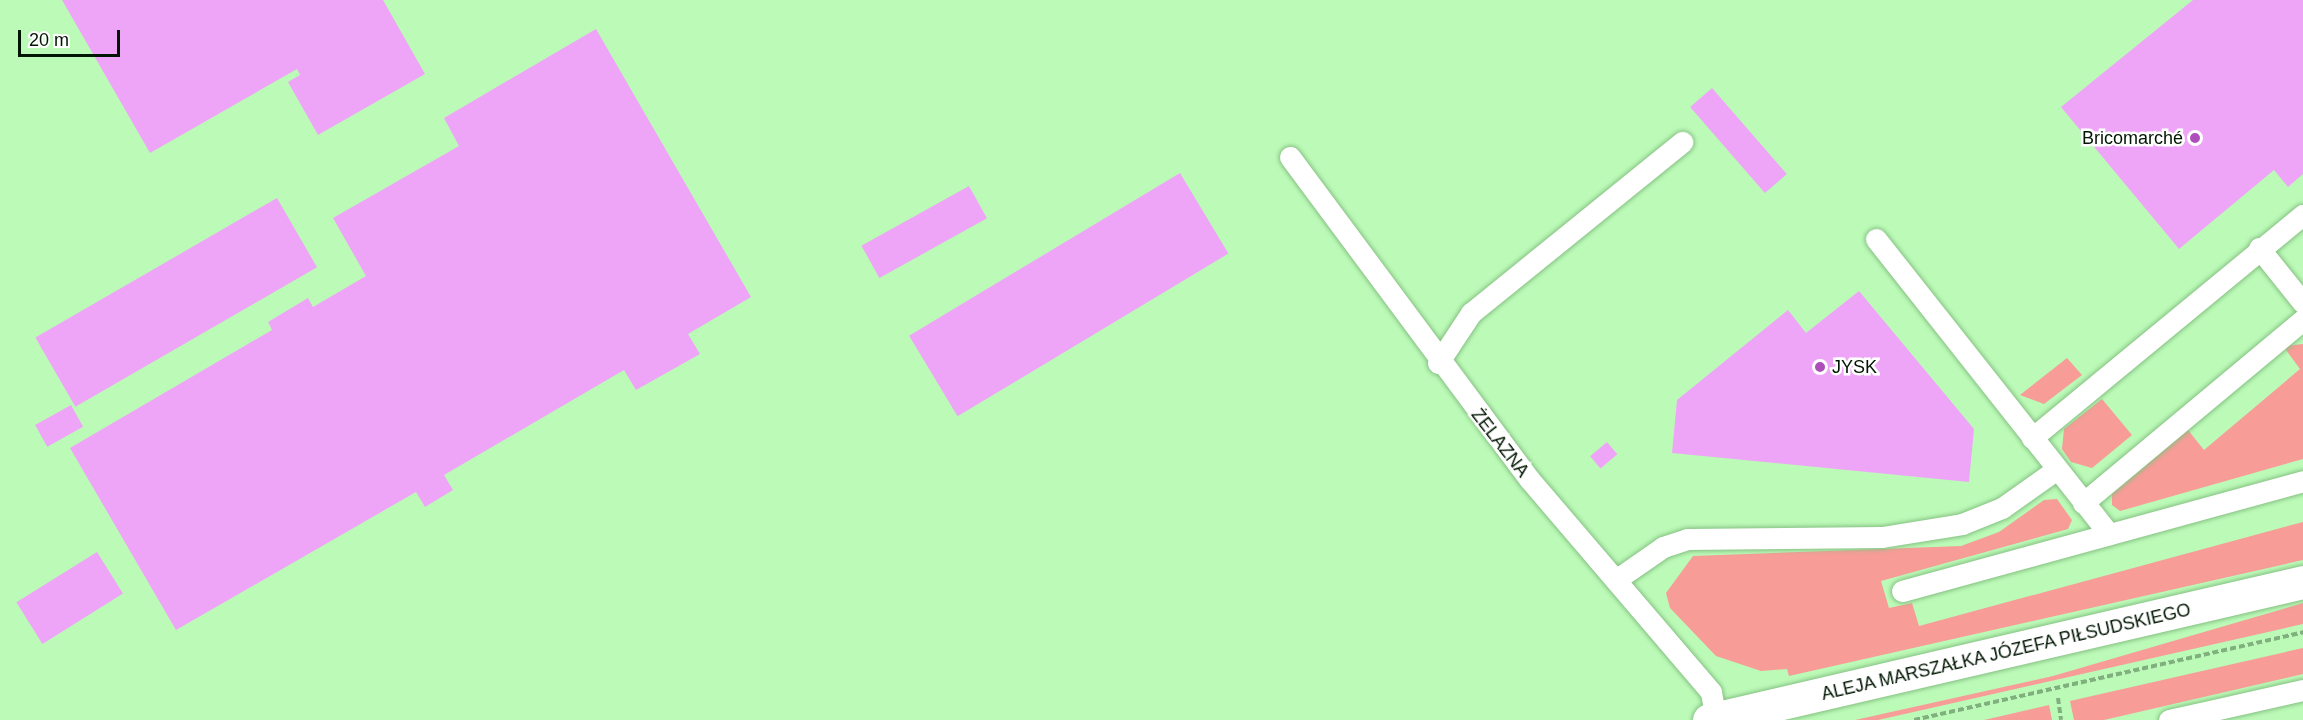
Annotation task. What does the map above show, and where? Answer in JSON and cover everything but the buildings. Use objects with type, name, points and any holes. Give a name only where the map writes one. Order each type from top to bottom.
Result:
[{"type":"main road","name":"ALEJA MARSZAŁKA JÓZEFA PIŁSUDSKIEGO","points":[[1714,720],[2303,582]]},
{"type":"lane","points":[[1438,363],[1471,313],[1682,142]]},
{"type":"lane","name":"ŻELAZNA","points":[[1290,157],[1438,363],[1530,480],[1617,579],[1711,692],[1714,720]]},
{"type":"lane","points":[[2032,438],[2259,248],[2303,215]]},
{"type":"lane","points":[[1876,239],[2109,534]]},
{"type":"lane","points":[[2259,248],[2303,303]]},
{"type":"lane","points":[[2083,503],[2303,321]]},
{"type":"lane","points":[[1617,579],[1663,547],[1687,539],[1882,537],[1962,524],[2002,508],[2057,469]]},
{"type":"lane","points":[[1902,591],[2303,481]]},
{"type":"lane","points":[[2169,720],[2303,690]]},
{"type":"path","points":[[1914,720],[2303,632]]},
{"type":"path","points":[[2058,698],[2061,720]]},
{"type":"shaded area","points":[[2303,344],[2303,459],[2120,511],[2112,505],[2112,494],[2188,430],[2204,450],[2300,369],[2283,346]]},
{"type":"shaded area","points":[[2067,358],[2082,375],[2044,404],[2020,395]]},
{"type":"shaded area","points":[[2102,399],[2132,435],[2092,468],[2071,462],[2062,449],[2064,429]]},
{"type":"shaded area","points":[[2057,499],[2072,520],[2068,529],[1881,581],[1889,608],[1912,603],[1919,626],[2303,522],[2303,560],[1789,676],[1787,669],[1761,671],[1716,656],[1670,608],[1666,593],[1693,556],[1961,546],[1999,532],[2044,500]]},
{"type":"shaded area","points":[[2303,603],[2303,624],[1878,720],[1855,720],[2053,676]]},
{"type":"shaded area","points":[[2303,648],[2303,674],[2104,720],[2074,720],[2070,701]]},
{"type":"shaded area","points":[[2049,705],[2052,720],[1984,720]]},
{"type":"place","name":"Bricomarché","points":[[2195,138]]},
{"type":"place","name":"JYSK","points":[[1820,367]]}]
